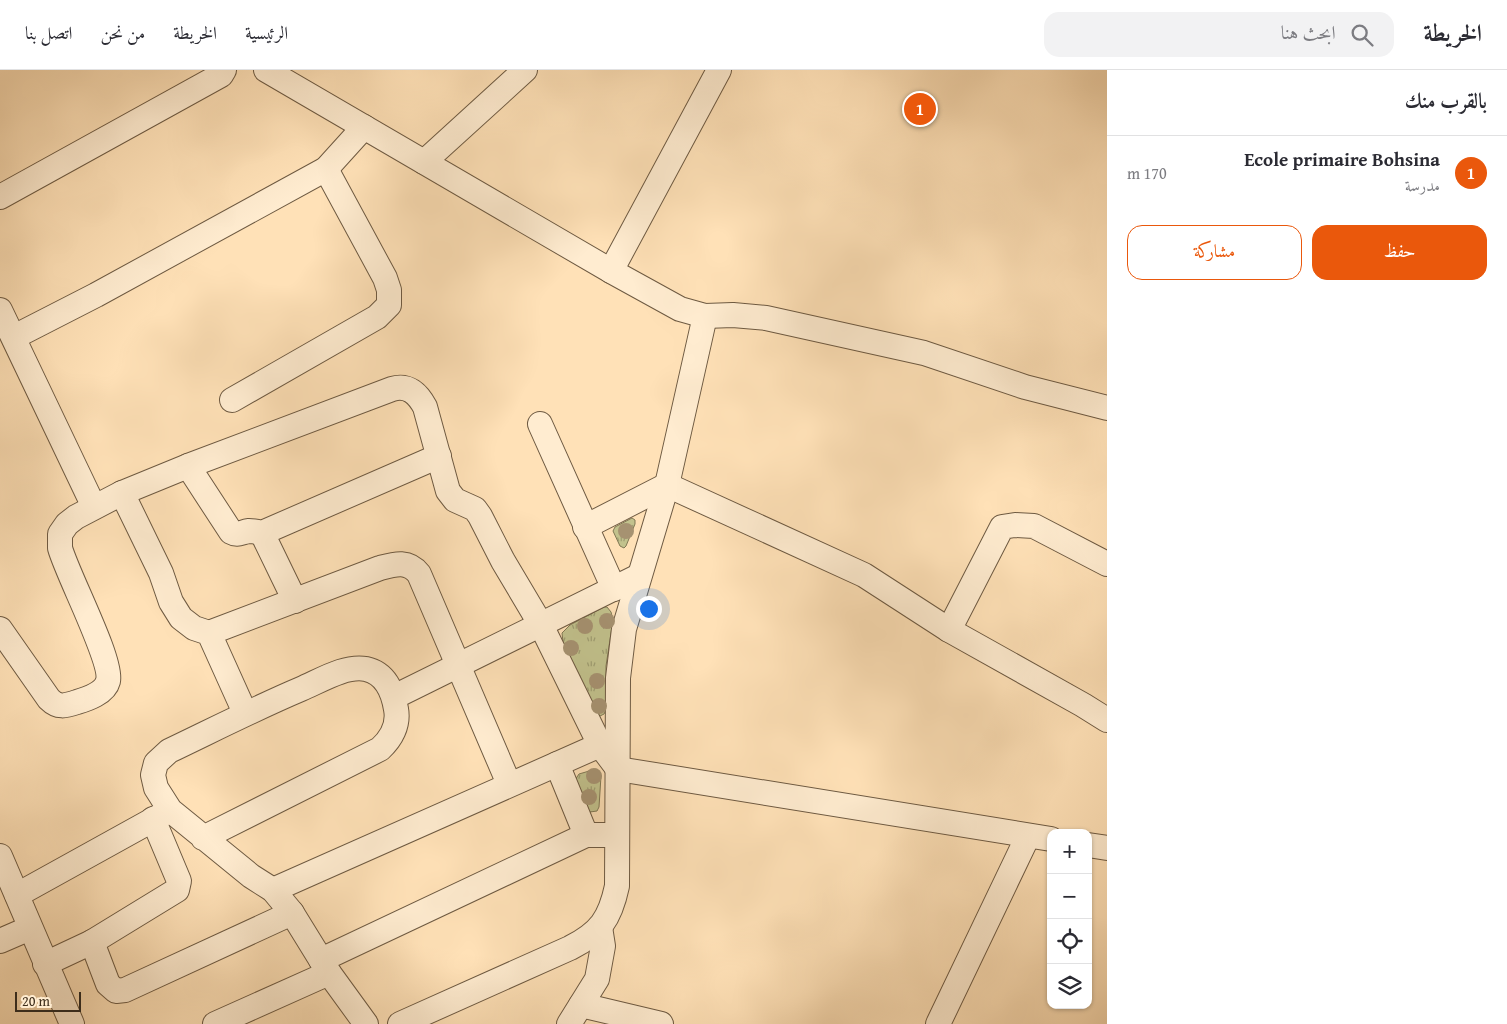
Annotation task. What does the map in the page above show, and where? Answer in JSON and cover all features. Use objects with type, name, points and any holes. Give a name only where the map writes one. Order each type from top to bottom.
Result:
[{"type":"street","points":[[0,196],[221,75],[224,70]]},
{"type":"street","points":[[266,70],[611,271],[680,309],[705,316],[733,315],[766,318],[914,351],[1025,387],[1107,408]]},
{"type":"street","points":[[424,162],[526,70]]},
{"type":"street","points":[[611,271],[718,70]]},
{"type":"street","points":[[14,337],[326,169],[364,127]]},
{"type":"street","points":[[232,400],[377,317],[389,305],[389,290],[385,278],[326,169]]},
{"type":"street","points":[[0,310],[94,507]]},
{"type":"street","points":[[400,1024],[586,940],[600,927],[610,912],[617,886],[618,678],[624,629],[667,485],[705,316]]},
{"type":"street","points":[[0,629],[49,699],[56,704],[64,706],[100,692],[106,686],[108,680],[105,660],[61,552],[60,534],[67,524],[122,492],[396,388],[408,389],[417,395],[422,402],[448,491],[455,500],[477,511],[503,561],[541,625],[600,745],[618,770],[1040,838],[938,1024]]},
{"type":"street","points":[[540,424],[614,589]]},
{"type":"street","points":[[188,466],[231,532],[235,534],[249,531],[262,533],[439,456]]},
{"type":"street","points":[[585,527],[667,485]]},
{"type":"street","points":[[667,485],[864,576],[949,630],[1107,720]]},
{"type":"street","points":[[122,492],[161,573],[175,609],[181,618],[194,628],[209,633],[380,568],[402,563],[415,569],[419,574],[509,784]]},
{"type":"street","points":[[949,630],[1002,527],[1015,525],[1034,526],[1107,564]]},
{"type":"street","points":[[262,533],[295,601]]},
{"type":"street","points":[[394,697],[639,576]]},
{"type":"street","points":[[209,633],[245,713]]},
{"type":"street","points":[[45,964],[92,942],[177,890],[178,881],[153,779],[156,763],[169,751],[245,713],[349,669],[364,669],[382,677],[394,697],[397,711],[395,728],[390,740],[380,749],[203,838]]},
{"type":"street","points":[[273,890],[600,745]]},
{"type":"street","points":[[557,764],[586,835]]},
{"type":"street","points":[[162,815],[203,838],[251,876],[273,890],[292,913],[325,966],[366,1024]]},
{"type":"street","points":[[18,895],[162,815]]},
{"type":"street","points":[[215,1024],[325,966],[586,835],[617,835]]},
{"type":"street","points":[[1092,846],[1107,848]]},
{"type":"street","points":[[0,856],[72,1024]]},
{"type":"street","points":[[92,942],[108,984],[116,991],[125,990],[292,913]]},
{"type":"street","points":[[600,927],[604,946],[597,979],[575,1015],[661,1024]]},
{"type":"street","points":[[0,941],[30,928]]},
{"type":"green space","points":[[632,518],[635,520],[635,524],[624,548],[620,546],[613,531],[615,527]]},
{"type":"green space","points":[[607,607],[611,612],[613,620],[606,666],[606,710],[600,716],[594,713],[563,642],[562,633],[570,625]]},
{"type":"green space","points":[[596,769],[600,772],[601,776],[599,807],[597,811],[590,812],[575,780],[579,774]]},
{"type":"place","name":"Ecole primaire Bohsina","points":[[920,109]]}]
